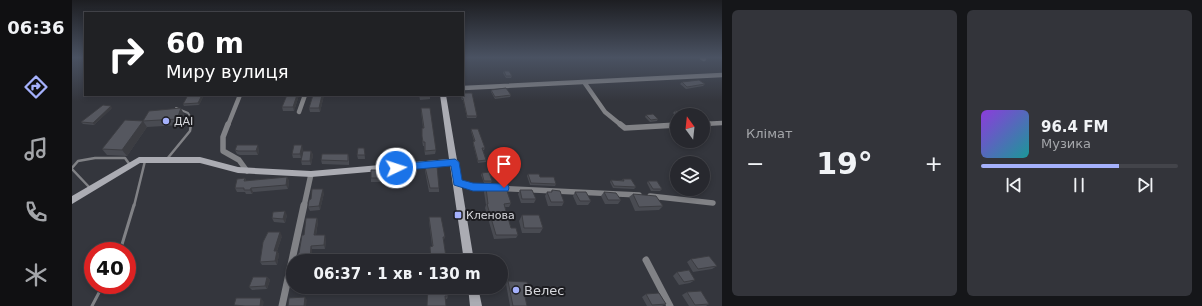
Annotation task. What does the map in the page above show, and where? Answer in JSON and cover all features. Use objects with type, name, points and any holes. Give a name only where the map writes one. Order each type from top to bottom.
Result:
[{"type":"street","points":[[464,88],[511,84],[722,75]]},
{"type":"street","points":[[584,82],[606,112],[625,128],[670,125]]},
{"type":"street","points":[[240,96],[223,137],[223,151],[239,160],[247,171]]},
{"type":"street","points":[[299,112],[305,96]]},
{"type":"street","points":[[444,96],[468,254]]},
{"type":"street","points":[[710,124],[722,123]]},
{"type":"street","points":[[72,200],[142,160],[200,160],[238,170],[311,174],[455,162]]},
{"type":"street","points":[[282,306],[311,174]]},
{"type":"street","points":[[458,183],[473,187],[628,194],[713,203]]},
{"type":"street","points":[[646,260],[670,306]]},
{"type":"street","points":[[474,294],[476,306]]},
{"type":"lane","points":[[167,159],[190,132],[192,118],[188,113],[176,108]]},
{"type":"lane","points":[[91,188],[72,168],[78,161],[95,158],[125,158],[130,166]]},
{"type":"lane","points":[[123,242],[136,200],[142,160]]},
{"type":"lane","points":[[92,306],[98,294]]},
{"type":"building","points":[[505,72],[510,72],[512,76],[506,76]]},
{"type":"building","points":[[699,80],[705,84],[687,87],[682,82]]},
{"type":"building","points":[[506,88],[511,95],[495,97],[491,90]]},
{"type":"building","points":[[464,93],[472,93],[477,116],[467,116],[461,96],[464,96]]},
{"type":"building","points":[[187,96],[202,96],[198,103],[183,104]]},
{"type":"building","points":[[287,96],[297,96],[293,107],[282,107]]},
{"type":"building","points":[[313,96],[322,96],[319,108],[309,108]]},
{"type":"building","points":[[103,105],[111,106],[93,123],[81,122]]},
{"type":"building","points":[[181,108],[177,119],[143,121],[149,111]]},
{"type":"building","points":[[421,108],[430,108],[436,150],[425,151],[425,142],[423,142],[422,136],[422,128],[424,128]]},
{"type":"building","points":[[653,114],[658,119],[651,120],[646,115]]},
{"type":"building","points":[[125,120],[143,121],[122,150],[102,149]]},
{"type":"building","points":[[471,129],[478,129],[485,148],[482,148],[486,160],[478,161],[473,142],[475,141]]},
{"type":"building","points":[[237,145],[258,145],[256,151],[238,151],[235,150]]},
{"type":"building","points":[[294,145],[302,145],[300,154],[292,154]]},
{"type":"building","points":[[358,148],[364,148],[365,155],[357,155]]},
{"type":"building","points":[[303,151],[311,151],[310,161],[301,161]]},
{"type":"building","points":[[322,154],[348,154],[348,161],[321,160]]},
{"type":"building","points":[[437,166],[439,188],[430,188],[425,167]]},
{"type":"building","points":[[371,170],[379,170],[380,178],[371,178]]},
{"type":"building","points":[[489,172],[492,181],[484,181],[482,173]]},
{"type":"building","points":[[528,174],[539,174],[540,177],[554,177],[556,184],[531,183]]},
{"type":"building","points":[[287,177],[286,185],[251,188],[250,190],[235,188],[237,179],[245,178],[244,181]]},
{"type":"building","points":[[623,179],[631,179],[636,187],[614,186],[611,180],[624,181]]},
{"type":"building","points":[[648,181],[657,181],[662,189],[653,189]]},
{"type":"building","points":[[486,188],[506,188],[511,203],[504,204],[511,228],[516,228],[518,235],[496,235],[487,204]]},
{"type":"building","points":[[312,189],[323,189],[319,206],[308,207],[309,200],[311,199]]},
{"type":"building","points":[[520,190],[532,190],[536,199],[522,199]]},
{"type":"building","points":[[552,190],[560,191],[564,202],[551,202],[547,192],[552,192]]},
{"type":"building","points":[[575,192],[586,192],[591,201],[580,201]]},
{"type":"building","points":[[604,192],[616,193],[621,200],[608,200]]},
{"type":"building","points":[[633,194],[656,196],[663,206],[639,207]]},
{"type":"building","points":[[285,211],[283,219],[272,218],[273,212]]},
{"type":"building","points":[[522,215],[539,215],[543,228],[524,228]]},
{"type":"building","points":[[429,217],[441,217],[445,237],[443,237],[446,254],[431,254],[430,247],[433,246]]},
{"type":"building","points":[[306,218],[317,218],[314,235],[325,235],[324,245],[311,246],[310,254],[298,254],[302,235],[304,235]]},
{"type":"building","points":[[268,232],[280,232],[274,251],[277,251],[275,261],[260,262],[263,242]]},
{"type":"building","points":[[709,256],[717,266],[698,269],[691,259]]},
{"type":"building","points":[[689,270],[695,280],[684,282],[677,272]]},
{"type":"building","points":[[253,277],[267,277],[265,286],[249,287]]},
{"type":"building","points":[[508,281],[527,282],[529,292],[524,292],[527,306],[513,306]]},
{"type":"building","points":[[701,291],[709,304],[695,305],[687,292]]},
{"type":"building","points":[[659,293],[666,304],[652,305],[646,294]]},
{"type":"building","points":[[428,294],[448,294],[448,296],[445,296],[446,306],[427,306]]},
{"type":"building","points":[[305,297],[304,306],[288,306],[289,298]]},
{"type":"building","points":[[236,298],[261,298],[260,306],[234,305]]},
{"type":"place","name":"ДАІ","points":[[166,121]]},
{"type":"place","name":"Кленова","points":[[458,215]]},
{"type":"place","name":"Велес","points":[[516,290]]},
{"type":"route","points":[[396,168],[455,162],[458,183],[473,187],[504,188]]}]
